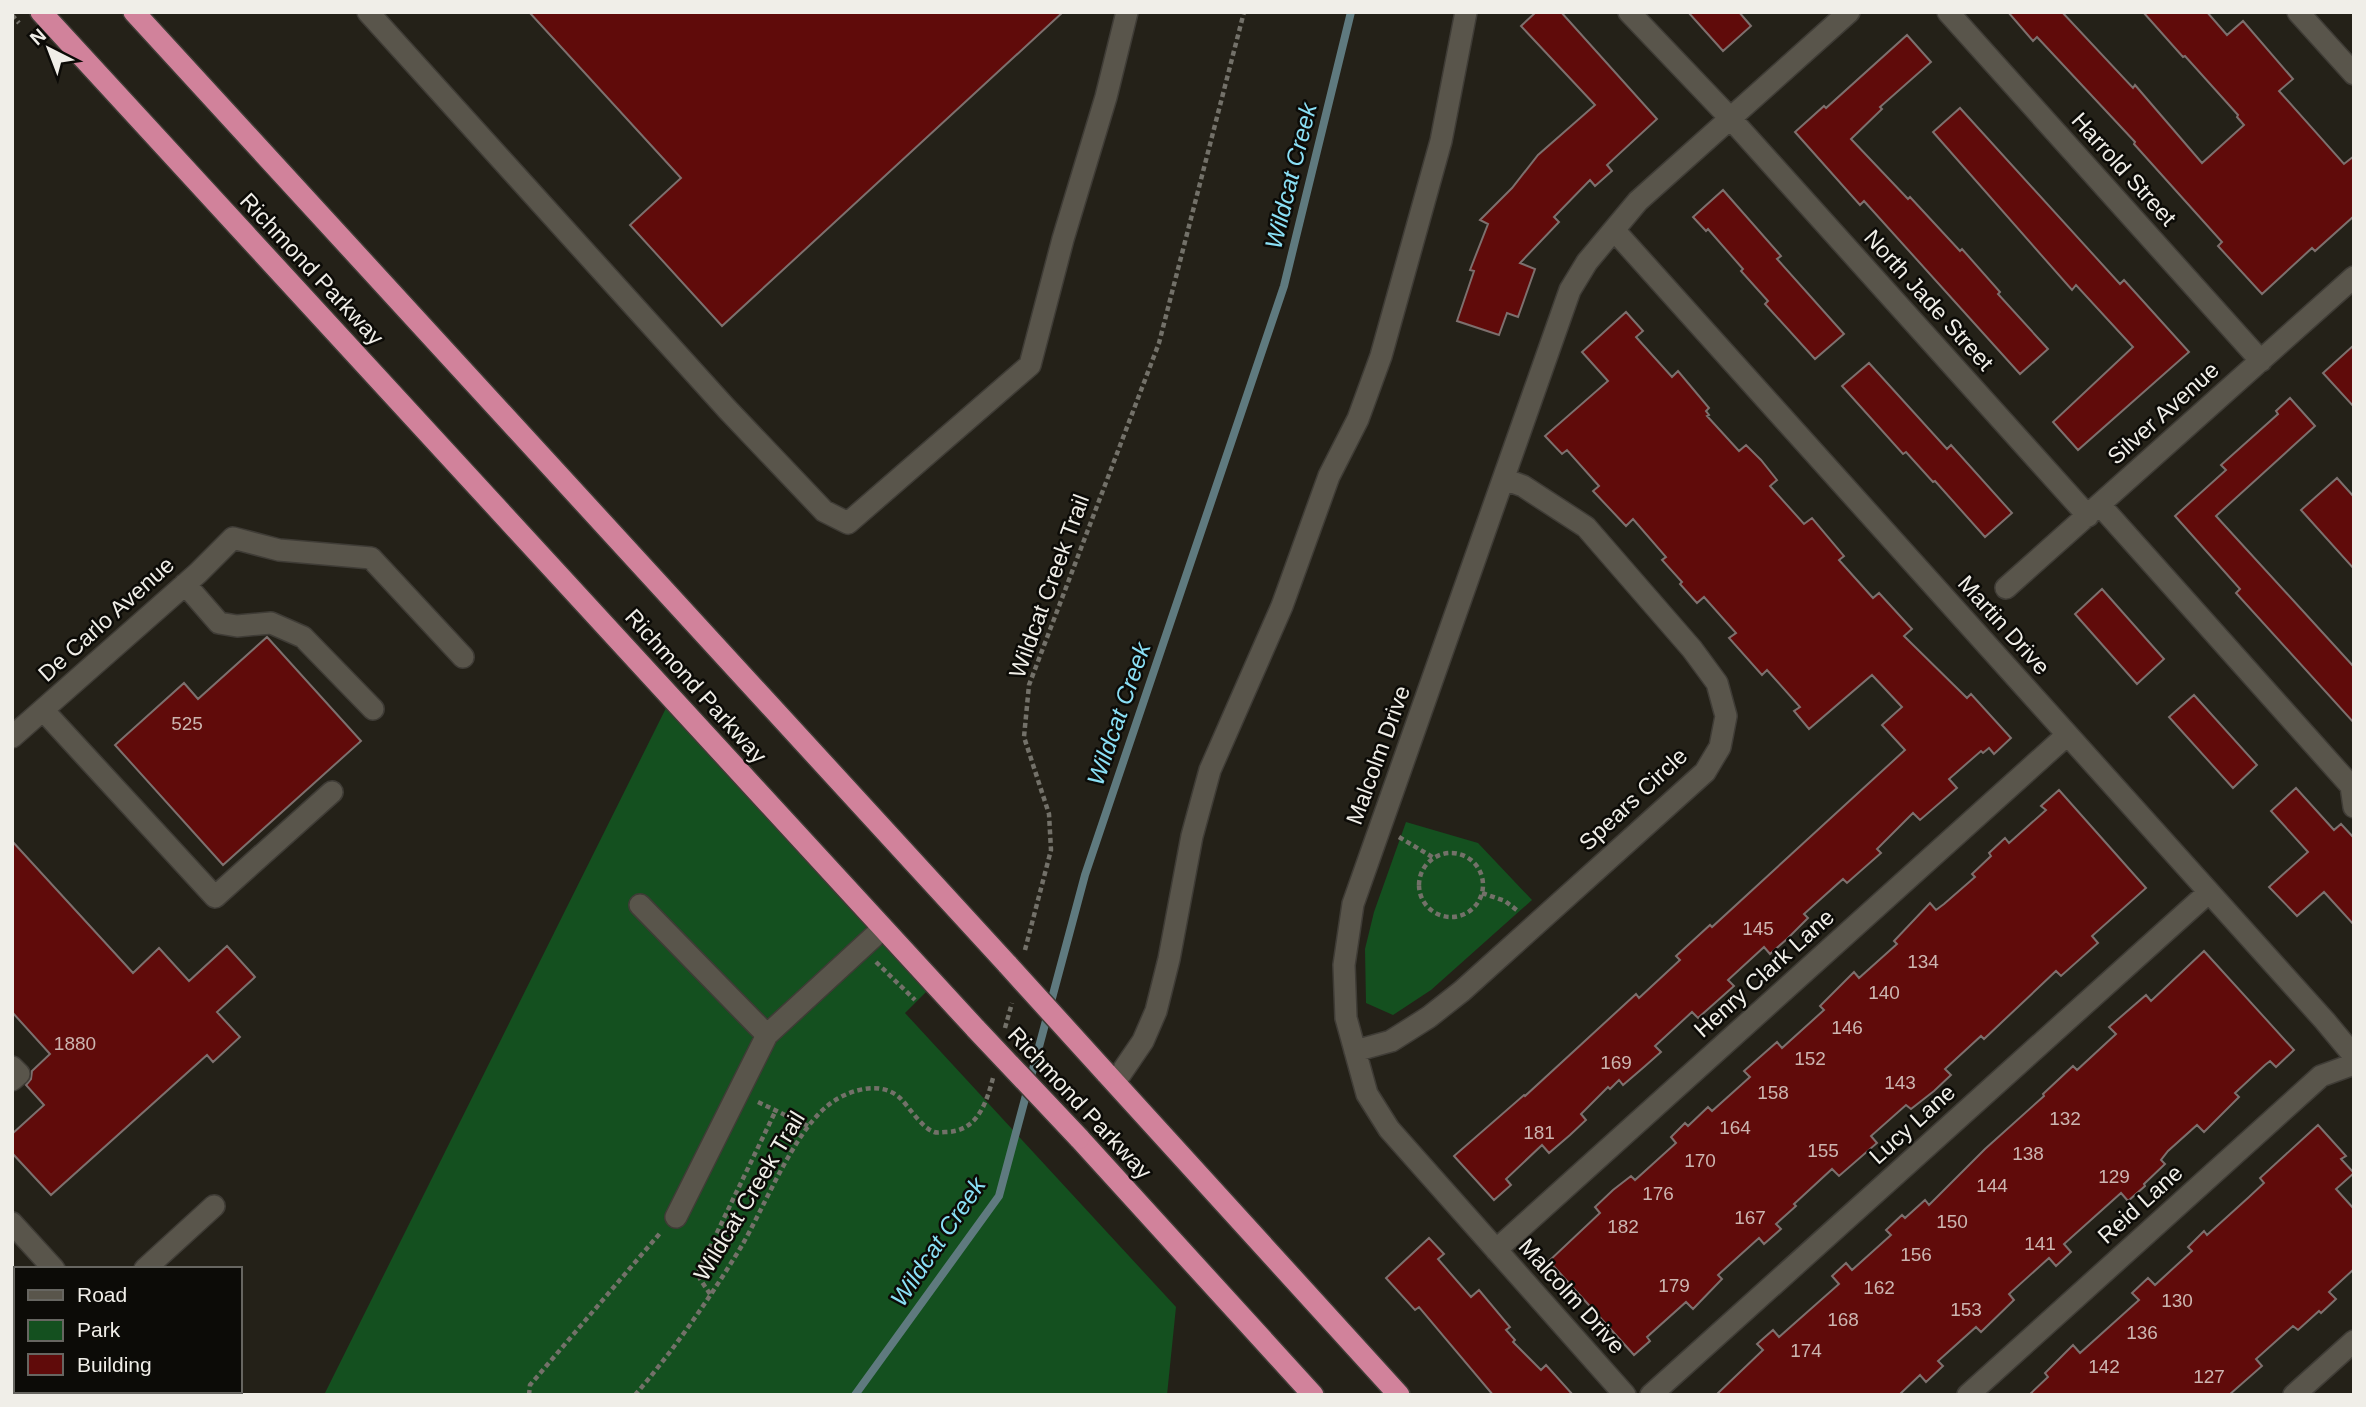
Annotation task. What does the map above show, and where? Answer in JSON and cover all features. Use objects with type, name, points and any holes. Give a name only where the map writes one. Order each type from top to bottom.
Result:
[{"type":"highway","name":"Richmond Parkway","points":[[41,12],[1313,1395]]},
{"type":"highway","name":"Richmond Parkway","points":[[134,12],[1016,962],[1111,1078],[1399,1395]]},
{"type":"street","points":[[368,12],[727,409],[824,511],[848,523],[1030,365],[1128,12]]},
{"type":"street","points":[[1111,1078],[1143,1041],[1156,1011],[1169,959],[1192,836],[1210,770],[1282,606],[1329,476],[1358,419],[1381,356],[1441,141],[1466,12]]},
{"type":"street","name":"North Jade Street","points":[[1629,12],[2352,785]]},
{"type":"street","name":"Malcolm Drive","points":[[1625,1395],[1389,1129],[1367,1094],[1346,1018],[1344,965],[1353,904],[1570,290],[1587,262],[1638,201],[1849,12]]},
{"type":"street","name":"Harrold Street","points":[[1948,12],[2260,361]]},
{"type":"street","points":[[2298,12],[2354,74]]},
{"type":"street","name":"Martin Drive","points":[[1614,230],[2354,1056]]},
{"type":"street","name":"Silver Avenue","points":[[2006,587],[2354,277]]},
{"type":"street","name":"Spears Circle","points":[[1355,1051],[1391,1041],[1429,1017],[1462,991],[1705,772],[1720,747],[1726,716],[1717,683],[1692,649],[1586,527],[1523,486],[1504,479]]},
{"type":"street","name":"De Carlo Avenue","points":[[12,737],[233,538],[279,550],[371,558],[463,657]]},
{"type":"street","points":[[185,584],[219,623],[237,626],[271,623],[303,637],[373,709]]},
{"type":"street","points":[[44,710],[215,897],[332,792]]},
{"type":"street","name":"Henry Clark Lane","points":[[1496,1250],[2067,735]]},
{"type":"street","points":[[2352,785],[2354,807]]},
{"type":"street","name":"Lucy Lane","points":[[1651,1395],[2209,892]]},
{"type":"street","points":[[640,905],[767,1035]]},
{"type":"street","points":[[676,1217],[767,1035],[882,929]]},
{"type":"street","name":"Reid Lane","points":[[1968,1395],[2321,1076],[2354,1064]]},
{"type":"street","points":[[12,1067],[19,1074],[12,1080]]},
{"type":"street","points":[[147,1267],[214,1206]]},
{"type":"street","points":[[12,1223],[52,1267]]},
{"type":"street","points":[[2294,1395],[2354,1341]]},
{"type":"path","name":"Wildcat Creek Trail","points":[[1016,962],[1051,850],[1049,814],[1024,737],[1029,685],[1159,343],[1244,12]]},
{"type":"path","points":[[1380,827],[1434,858]]},
{"type":"path","points":[[1455,853],[1466,857],[1480,871],[1482,893],[1477,904],[1469,911],[1448,917],[1428,908],[1419,888],[1420,877],[1434,858],[1455,853]]},
{"type":"path","points":[[1482,893],[1505,901],[1536,925]]},
{"type":"path","points":[[1003,1036],[1013,997]]},
{"type":"path","name":"Wildcat Creek Trail","points":[[635,1395],[741,1248],[808,1126],[827,1106],[844,1094],[862,1089],[881,1090],[897,1096],[934,1132],[953,1132],[968,1126],[979,1116],[987,1101],[993,1075]]},
{"type":"path","points":[[738,1092],[808,1126]]},
{"type":"path","points":[[710,1294],[700,1279],[699,1270],[776,1110]]},
{"type":"path","points":[[529,1395],[530,1385],[648,1245],[676,1217]]},
{"type":"green space","points":[[671,698],[935,983],[905,1013],[1176,1307],[1167,1395],[324,1395]]},
{"type":"green space","points":[[1406,822],[1478,843],[1532,900],[1431,990],[1393,1015],[1366,1003],[1365,949],[1374,912]]},
{"type":"building","points":[[529,12],[1063,12],[722,326],[630,225],[681,178]]},
{"type":"building","points":[[1536,12],[1561,12],[1657,119],[1607,165],[1612,171],[1595,186],[1590,180],[1554,217],[1559,222],[1520,263],[1535,269],[1518,317],[1507,313],[1499,335],[1457,321],[1474,271],[1470,270],[1488,224],[1480,220],[1512,188],[1538,155],[1595,105],[1521,26]]},
{"type":"building","points":[[1688,12],[1739,12],[1751,26],[1723,51]]},
{"type":"building","points":[[2008,12],[2062,12],[2133,88],[2135,85],[2202,163],[2244,125],[2238,115],[2143,12],[2207,12],[2227,35],[2243,21],[2293,79],[2279,91],[2344,164],[2354,156],[2354,216],[2315,251],[2312,248],[2262,294],[2218,246],[2222,242],[2135,142],[2037,37],[2033,41]]},
{"type":"building","points":[[1907,35],[1931,62],[1880,107],[1882,109],[1851,139],[1960,251],[1962,249],[2048,349],[2020,374],[1864,201],[1860,205],[1795,132],[1824,106],[1826,108]]},
{"type":"building","points":[[1960,108],[2120,284],[2124,280],[2189,352],[2078,450],[2053,422],[2133,347],[2076,285],[2072,290],[1933,132]]},
{"type":"building","points":[[1723,190],[1781,256],[1777,259],[1844,334],[1815,359],[1765,304],[1768,301],[1741,271],[1743,269],[1708,229],[1706,231],[1693,217]]},
{"type":"building","points":[[1626,312],[1643,331],[1636,337],[1672,377],[1678,371],[1709,408],[1706,411],[1709,415],[1707,416],[1739,451],[1746,445],[1761,460],[1777,480],[1770,486],[1804,524],[1812,518],[1844,556],[1839,560],[1873,598],[1879,593],[1912,629],[1904,636],[1967,698],[1971,694],[2011,738],[1994,754],[1989,748],[1983,753],[1981,751],[1949,779],[1957,788],[1920,820],[1913,813],[1877,849],[1881,853],[1847,883],[1843,879],[1804,914],[1808,918],[1787,939],[1770,954],[1764,947],[1728,980],[1734,986],[1698,1018],[1692,1012],[1655,1046],[1661,1052],[1623,1085],[1619,1080],[1610,1089],[1608,1087],[1581,1114],[1586,1120],[1570,1135],[1549,1153],[1542,1145],[1506,1179],[1511,1185],[1494,1200],[1454,1156],[1525,1096],[1636,994],[1639,998],[1680,960],[1676,956],[1710,925],[1712,927],[1905,750],[1882,725],[1902,707],[1872,675],[1809,729],[1794,711],[1800,707],[1767,670],[1762,675],[1729,638],[1736,633],[1704,597],[1697,603],[1662,560],[1666,557],[1633,519],[1626,526],[1593,491],[1599,486],[1567,450],[1562,454],[1545,436],[1608,381],[1582,352]]},
{"type":"building","points":[[2354,345],[2354,407],[2323,373]]},
{"type":"building","points":[[1869,363],[1947,449],[1951,445],[2012,513],[1985,537],[1935,481],[1933,482],[1906,452],[1903,454],[1842,386]]},
{"type":"building","points":[[2290,398],[2315,426],[2216,516],[2354,667],[2354,723],[2236,593],[2240,589],[2175,516],[2226,470],[2221,465],[2278,414],[2276,411]]},
{"type":"building","points":[[2337,478],[2354,497],[2354,569],[2301,510]]},
{"type":"building","points":[[2102,589],[2164,659],[2137,684],[2075,614]]},
{"type":"building","points":[[267,637],[361,741],[223,865],[115,745],[184,683],[198,699]]},
{"type":"building","points":[[2194,695],[2257,765],[2233,788],[2169,717]]},
{"type":"building","points":[[2296,788],[2334,830],[2341,824],[2354,838],[2354,925],[2324,892],[2297,916],[2269,887],[2308,852],[2271,811]]},
{"type":"building","points":[[2059,790],[2146,888],[2092,936],[2098,943],[2061,976],[2056,971],[1984,1039],[1981,1036],[1945,1069],[1951,1075],[1934,1091],[1911,1109],[1906,1105],[1871,1136],[1877,1143],[1839,1176],[1832,1169],[1776,1224],[1781,1229],[1764,1244],[1759,1238],[1718,1275],[1722,1279],[1693,1309],[1686,1302],[1647,1337],[1650,1341],[1634,1355],[1549,1261],[1600,1213],[1595,1207],[1613,1190],[1631,1176],[1635,1180],[1676,1143],[1671,1137],[1685,1123],[1688,1126],[1708,1107],[1712,1111],[1750,1077],[1744,1071],[1777,1042],[1782,1048],[1824,1010],[1820,1006],[1854,972],[1859,978],[1897,944],[1894,941],[1930,903],[1936,910],[1975,877],[1972,874],[1991,856],[1989,853],[2005,838],[2009,843],[2046,810],[2041,806]]},
{"type":"building","points":[[12,841],[133,973],[159,948],[189,981],[227,946],[255,977],[217,1012],[240,1037],[213,1062],[207,1055],[51,1195],[12,1153],[12,1134],[44,1105],[26,1085],[31,1079],[32,1071],[50,1054],[12,1012]]},
{"type":"building","points":[[2204,951],[2294,1050],[2276,1067],[2270,1061],[2265,1065],[2235,1093],[2239,1097],[2204,1132],[2197,1125],[2168,1151],[2161,1160],[2165,1164],[2145,1186],[2128,1201],[2121,1193],[2064,1244],[2071,1252],[2056,1266],[2049,1258],[2009,1294],[2014,1300],[1981,1332],[1976,1327],[1938,1361],[1943,1366],[1926,1382],[1920,1375],[1899,1395],[1716,1395],[1763,1350],[1757,1344],[1773,1330],[1779,1337],[1839,1284],[1832,1276],[1846,1263],[1852,1270],[1891,1235],[1886,1230],[1902,1215],[1905,1218],[1925,1200],[1929,1205],[2073,1066],[2077,1070],[2116,1034],[2109,1027],[2146,995],[2151,1001]]},
{"type":"building","points":[[2318,1125],[2346,1156],[2341,1159],[2354,1173],[2336,1189],[2354,1209],[2354,1269],[2329,1292],[2336,1299],[2298,1330],[2293,1326],[2256,1359],[2262,1366],[2229,1395],[2029,1395],[2048,1377],[2045,1373],[2073,1345],[2080,1353],[2139,1300],[2132,1293],[2148,1278],[2155,1285],[2192,1251],[2188,1247],[2204,1231],[2207,1235],[2249,1197],[2264,1183],[2260,1178]]},
{"type":"building","points":[[1429,1238],[1444,1254],[1438,1259],[1471,1297],[1479,1290],[1510,1327],[1506,1330],[1515,1340],[1513,1342],[1541,1370],[1546,1365],[1573,1395],[1493,1395],[1419,1307],[1415,1310],[1386,1278]]},
{"type":"waterway","name":"Wildcat Creek","points":[[855,1395],[999,1196],[1085,875],[1284,286],[1351,12]]}]
